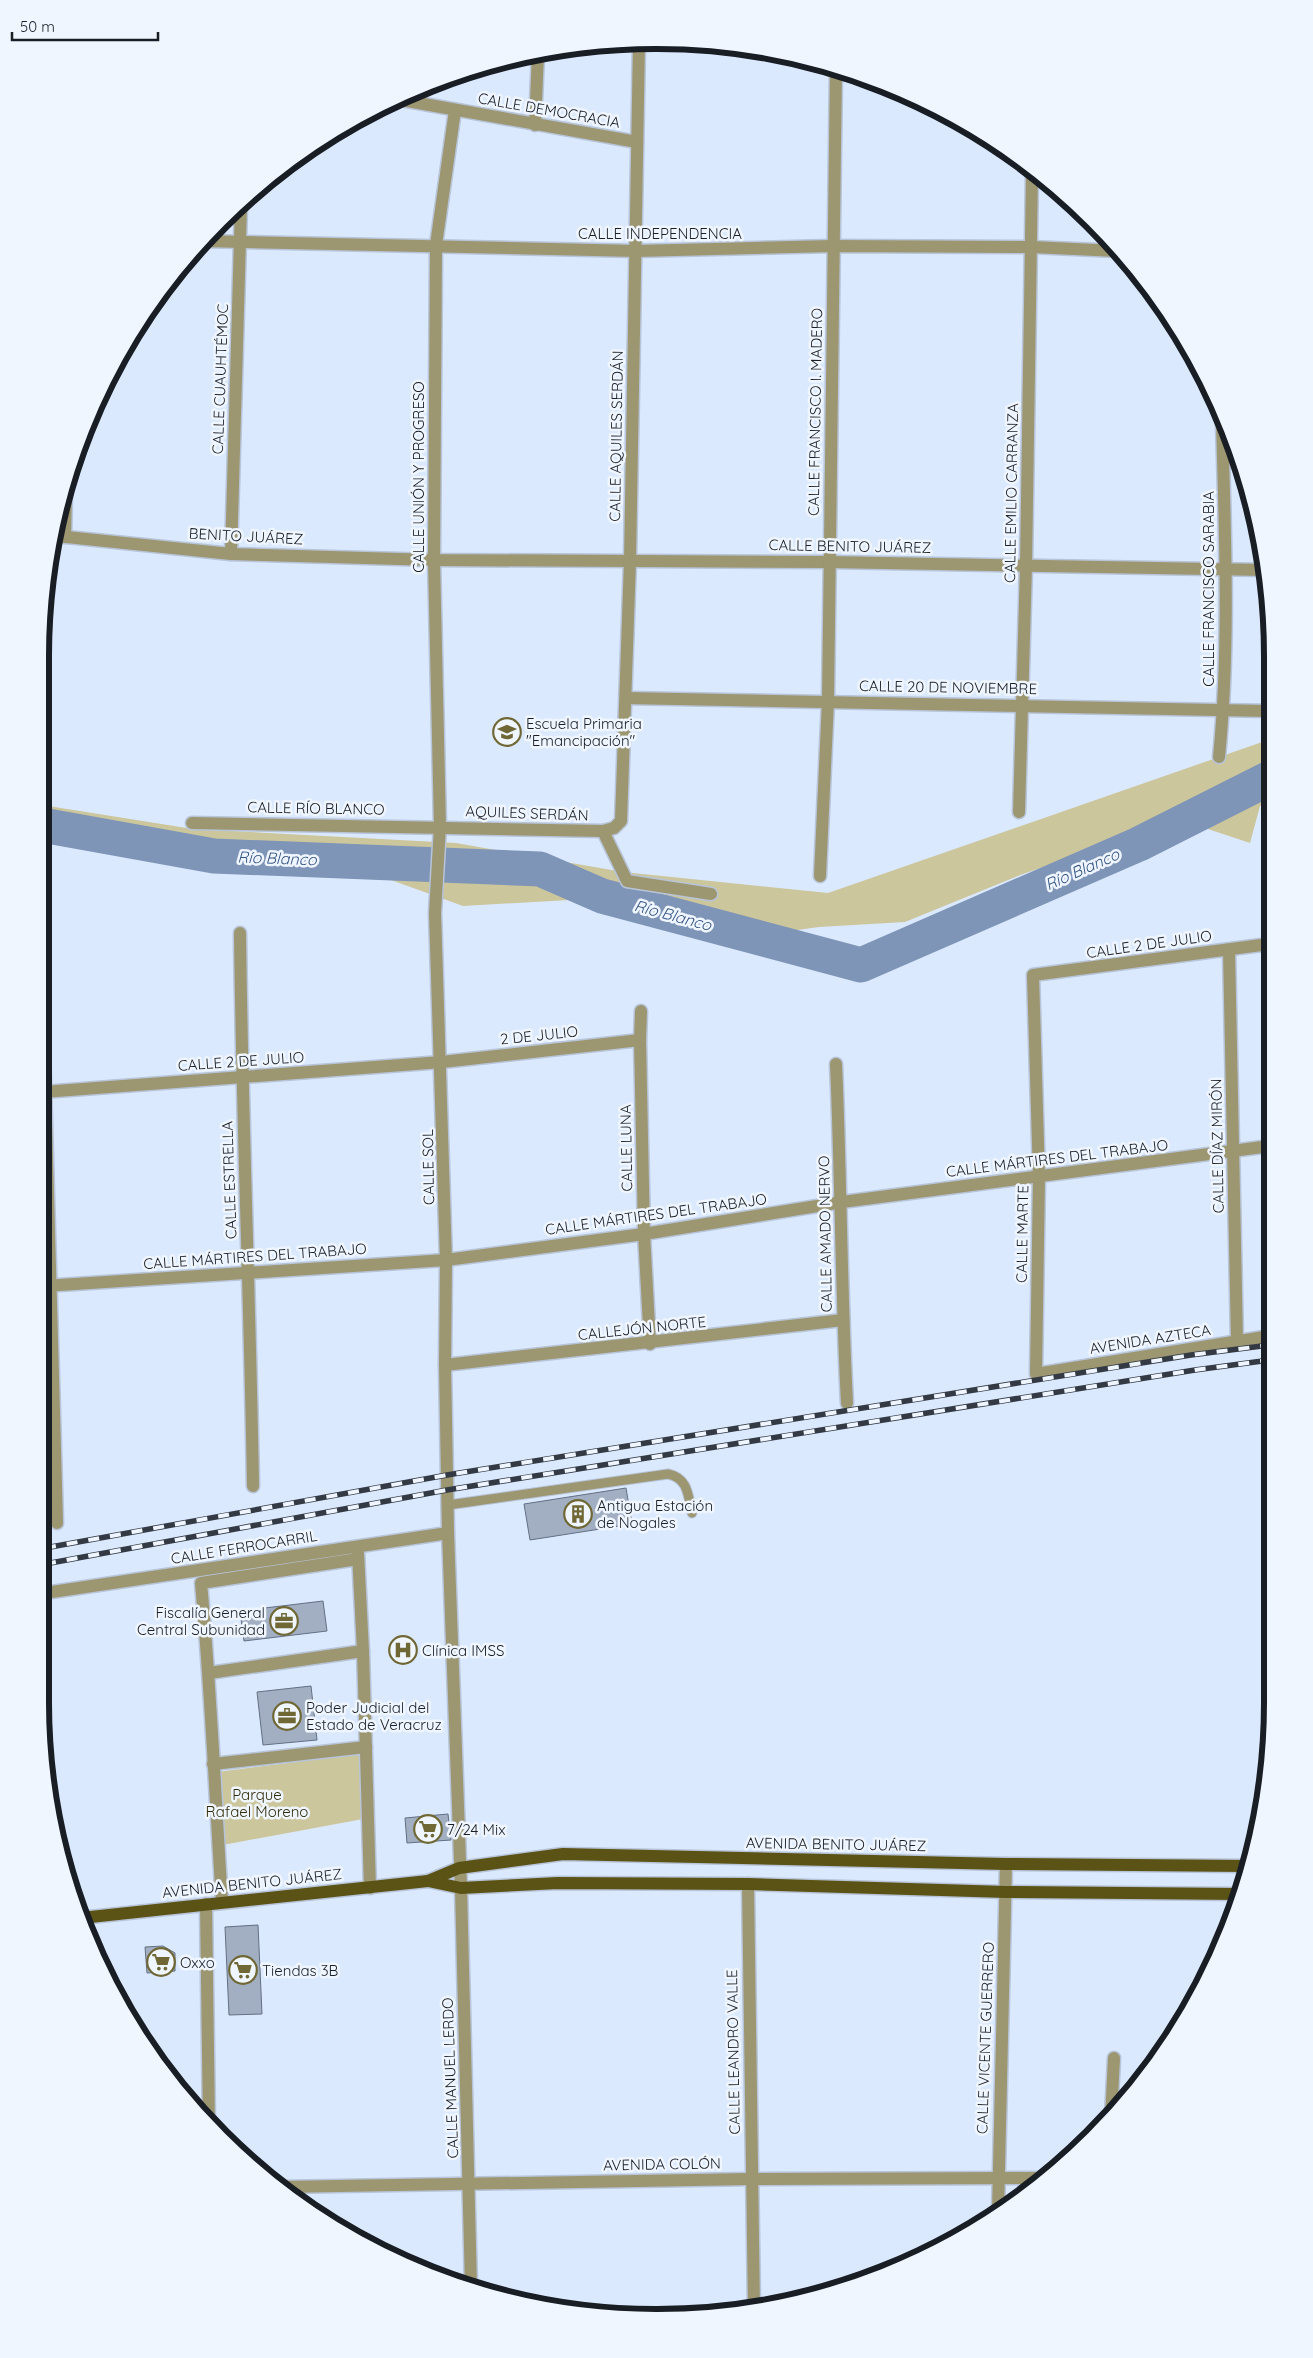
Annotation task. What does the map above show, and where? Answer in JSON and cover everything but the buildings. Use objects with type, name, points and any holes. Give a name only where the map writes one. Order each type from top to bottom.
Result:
[{"type":"main road","name":"AVENIDA BENITO JUÁREZ","points":[[428,1882],[459,1868],[564,1854],[1006,1864],[1242,1866]]},
{"type":"main road","name":"AVENIDA BENITO JUÁREZ","points":[[89,1917],[428,1882],[461,1888],[558,1883],[748,1884],[1006,1892],[1233,1894]]},
{"type":"street","name":"CALLE AQUILES SERDÁN","points":[[608,830],[621,820],[626,698],[639,49]]},
{"type":"street","points":[[535,126],[538,60]]},
{"type":"street","name":"CALLE FRANCISCO I. MADERO","points":[[820,876],[828,701],[832,246],[836,76]]},
{"type":"street","name":"CALLE DEMOCRACIA","points":[[409,101],[535,126],[637,142]]},
{"type":"street","name":"CALLE UNIÓN Y PROGRESO","points":[[439,844],[434,560],[436,245],[455,110]]},
{"type":"street","name":"CALLE EMILIO CARRANZA","points":[[1020,812],[1032,179]]},
{"type":"street","name":"CALLE CUAUHTÉMOC","points":[[231,554],[241,214]]},
{"type":"street","name":"CALLE INDEPENDENCIA","points":[[214,241],[436,245],[636,252],[832,246],[1032,247],[1108,251]]},
{"type":"street","name":"CALLE FRANCISCO SARABIA","points":[[1219,757],[1224,709],[1225,569],[1222,435]]},
{"type":"street","name":"BENITO JUÁREZ","points":[[61,537],[231,554],[434,560]]},
{"type":"street","name":"CALLE BENITO JUÁREZ","points":[[434,560],[830,562],[1258,570]]},
{"type":"street","name":"CALLE 20 DE NOVIEMBRE","points":[[626,698],[1264,710]]},
{"type":"street","name":"CALLE RÍO BLANCO","points":[[192,823],[440,826]]},
{"type":"street","name":"AQUILES SERDÁN","points":[[440,826],[608,830]]},
{"type":"street","points":[[608,830],[627,881],[711,894]]},
{"type":"street","name":"CALLE SOL","points":[[439,844],[436,913],[442,1062],[446,1260],[445,1365],[448,1533]]},
{"type":"street","name":"CALLE ESTRELLA","points":[[240,933],[241,1078],[249,1272],[253,1486]]},
{"type":"street","name":"CALLE 2 DE JULIO","points":[[1033,976],[1264,945]]},
{"type":"street","name":"CALLE DÍAZ MIRÓN","points":[[1228,950],[1237,1341]]},
{"type":"street","name":"CALLE MARTE","points":[[1033,976],[1039,1177],[1036,1374]]},
{"type":"street","name":"CALLE LUNA","points":[[641,1011],[644,1234],[650,1344]]},
{"type":"street","name":"2 DE JULIO","points":[[442,1062],[640,1040]]},
{"type":"street","name":"CALLE 2 DE JULIO","points":[[49,1092],[442,1062]]},
{"type":"street","name":"CALLE AMADO NERVO","points":[[836,1064],[842,1202],[843,1320],[847,1403]]},
{"type":"street","name":"CALLE MÁRTIRES DEL TRABAJO","points":[[49,1286],[446,1260],[644,1234],[842,1202],[1264,1147]]},
{"type":"street","name":"CALLEJÓN NORTE","points":[[445,1365],[650,1344],[843,1320]]},
{"type":"street","points":[[49,1333],[57,1523]]},
{"type":"street","name":"AVENIDA AZTECA","points":[[1036,1374],[1264,1337]]},
{"type":"street","name":"CALLE FERROCARRIL","points":[[49,1592],[448,1533]]},
{"type":"street","name":"CALLE MANUEL LERDO","points":[[448,1533],[461,1888],[471,2280]]},
{"type":"street","points":[[358,1546],[370,1888]]},
{"type":"street","points":[[222,1902],[212,1764],[209,1673],[201,1584],[358,1560]]},
{"type":"street","points":[[209,1673],[363,1651]]},
{"type":"street","points":[[212,1764],[366,1747]]},
{"type":"street","name":"CALLE VICENTE GUERRERO","points":[[998,2204],[1006,1864]]},
{"type":"street","name":"CALLE LEANDRO VALLE","points":[[748,1884],[750,2179],[754,2301]]},
{"type":"street","points":[[206,1904],[209,2111]]},
{"type":"street","points":[[1112,2103],[1114,2058]]},
{"type":"street","name":"AVENIDA COLÓN","points":[[291,2187],[750,2179],[1033,2178]]},
{"type":"lane","points":[[448,1505],[668,1474],[678,1476],[684,1482],[692,1513]]},
{"type":"green space","points":[[1264,741],[1264,805],[1260,806],[1250,843],[1181,820],[1023,874],[905,922],[819,927],[755,936],[605,898],[463,906],[369,872],[108,853],[49,837],[49,806],[193,829],[456,843],[623,872],[828,893]]},
{"type":"green space","name":"Parque Rafael Moreno","points":[[359,1754],[363,1819],[223,1845],[217,1772]]},
{"type":"waterway","name":"Río Blanco","points":[[49,826],[214,856],[540,869],[602,896],[861,965],[1139,844],[1264,781]]},
{"type":"railway","points":[[49,1547],[447,1475],[1191,1355],[1264,1346]]},
{"type":"railway","points":[[49,1563],[447,1490],[1195,1370],[1264,1361]]},
{"type":"place","name":"Escuela Primaria \"Emancipación\"","points":[[507,732]]},
{"type":"place","name":"Antigua Estación de Nogales","points":[[578,1514]]},
{"type":"place","name":"Fiscalía General Central Subunidad","points":[[284,1621]]},
{"type":"place","name":"Clínica IMSS","points":[[403,1650]]},
{"type":"place","name":"Poder Judicial del Estado de Veracruz","points":[[287,1716]]},
{"type":"place","name":"7/24 Mix","points":[[428,1829]]},
{"type":"place","name":"Oxxo","points":[[161,1962]]},
{"type":"place","name":"Tiendas 3B","points":[[243,1970]]}]
